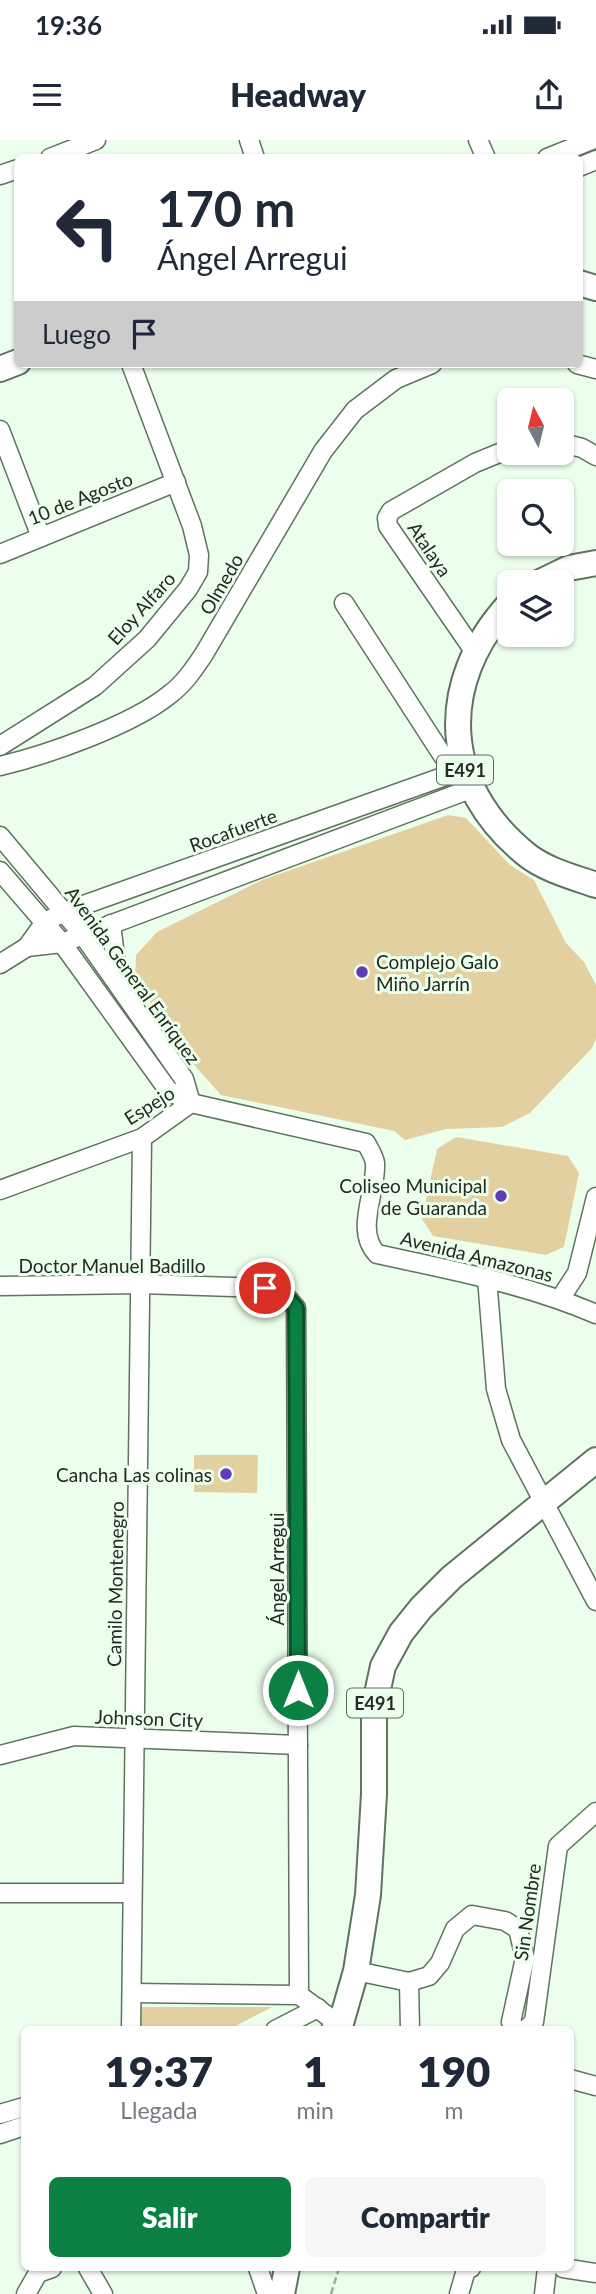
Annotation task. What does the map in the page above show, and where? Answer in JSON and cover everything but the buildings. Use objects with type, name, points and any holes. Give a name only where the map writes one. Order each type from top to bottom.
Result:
[{"type":"highway","points":[[565,570],[596,563]]},
{"type":"highway","name":"E491","points":[[497,617],[474,651],[459,696],[457,724],[469,779],[496,825],[529,857],[565,875],[596,884]]},
{"type":"highway","name":"E491","points":[[337,2026],[356,1971],[369,1883],[374,1794],[374,1708],[383,1666],[401,1633],[452,1577],[596,1460]]},
{"type":"highway","points":[[282,2294],[287,2271]]},
{"type":"street","points":[[57,152],[96,140]]},
{"type":"street","points":[[557,154],[592,140]]},
{"type":"street","name":"Eloy Alfaro","points":[[0,746],[95,686],[147,639],[188,589],[198,572],[199,555],[176,482],[133,368]]},
{"type":"street","name":"Olmedo","points":[[0,766],[91,735],[144,711],[185,681],[204,654],[331,440],[355,410],[396,379],[422,368]]},
{"type":"street","points":[[0,430],[41,537]]},
{"type":"street","points":[[574,446],[596,456]]},
{"type":"street","name":"Atalaya","points":[[474,651],[388,526],[387,518],[391,511],[475,463],[497,454]]},
{"type":"street","name":"10 de Agosto","points":[[0,554],[176,482]]},
{"type":"street","points":[[344,603],[443,755],[469,779]]},
{"type":"street","name":"Rocafuerte","points":[[0,964],[26,947],[45,922],[64,912],[469,779]]},
{"type":"street","name":"Rocafuerte","points":[[26,947],[62,943],[469,779]]},
{"type":"street","name":"Avenida General Enríquez","points":[[0,836],[83,935],[184,1079],[191,1104]]},
{"type":"street","name":"Avenida General Enríquez","points":[[0,871],[62,943],[168,1090],[191,1104]]},
{"type":"street","points":[[111,924],[120,991]]},
{"type":"street","name":"Espejo","points":[[3,1192],[142,1138],[191,1104],[366,1143]]},
{"type":"street","name":"Camilo Montenegro","points":[[131,2026],[142,1138]]},
{"type":"street","name":"Avenida Amazonas","points":[[366,1143],[375,1161],[367,1228],[369,1245],[377,1254],[487,1278],[560,1298],[596,1314]]},
{"type":"street","points":[[560,1298],[577,1273],[596,1197]]},
{"type":"street","points":[[487,1278],[496,1389],[511,1440],[596,1601]]},
{"type":"street","name":"Doctor Manuel Badillo","points":[[0,1286],[141,1284],[265,1288]]},
{"type":"street","name":"Ángel Arregui","points":[[265,1288],[283,1293],[296,1308],[299,1995]]},
{"type":"street","name":"Johnson City","points":[[0,1755],[74,1736],[298,1745]]},
{"type":"street","name":"Sin Nombre","points":[[530,2026],[534,2022],[558,1846],[596,1812]]},
{"type":"street","points":[[0,1893],[132,1893]]},
{"type":"street","points":[[356,1971],[409,1982],[429,1976],[440,1963],[455,1929],[472,1915],[505,1921],[518,1929],[525,1958],[511,2022],[514,2026]]},
{"type":"street","points":[[409,1982],[410,2026]]},
{"type":"street","points":[[132,1993],[299,1995],[318,2008],[334,2026]]},
{"type":"street","points":[[283,2026],[318,2008]]},
{"type":"street","points":[[574,2081],[596,2086]]},
{"type":"street","points":[[0,2114],[21,2108]]},
{"type":"street","points":[[0,2134],[21,2127]]},
{"type":"street","points":[[574,2270],[596,2273]]},
{"type":"street","points":[[26,2294],[38,2273],[43,2271]]},
{"type":"street","points":[[90,2271],[103,2294]]},
{"type":"street","points":[[259,2271],[267,2294]]},
{"type":"street","points":[[459,2294],[466,2271]]},
{"type":"street","points":[[544,2294],[547,2271]]},
{"type":"path","points":[[331,2294],[338,2271]]},
{"type":"shaded area","name":"Complejo Galo Miño Jarrín","points":[[448,815],[466,818],[510,865],[534,880],[566,943],[584,962],[596,985],[596,1039],[592,1048],[530,1113],[502,1127],[446,1129],[405,1140],[394,1131],[221,1095],[188,1058],[135,981],[136,955],[157,932],[262,880]]},
{"type":"shaded area","name":"Coliseo Municipal de Guaranda","points":[[456,1137],[568,1156],[579,1173],[564,1247],[546,1255],[433,1236],[422,1219],[437,1149]]},
{"type":"shaded area","name":"Cancha Las colinas","points":[[194,1455],[258,1455],[257,1493],[194,1492]]},
{"type":"shaded area","points":[[141,2007],[272,2007],[236,2026],[140,2026]]},
{"type":"place","name":"Complejo Galo Miño Jarrín","points":[[362,972]]},
{"type":"place","name":"Coliseo Municipal de Guaranda","points":[[501,1196]]},
{"type":"place","name":"Cancha Las colinas","points":[[226,1474]]},
{"type":"route","points":[[265,1288],[283,1293],[296,1308],[298,1690]]}]
